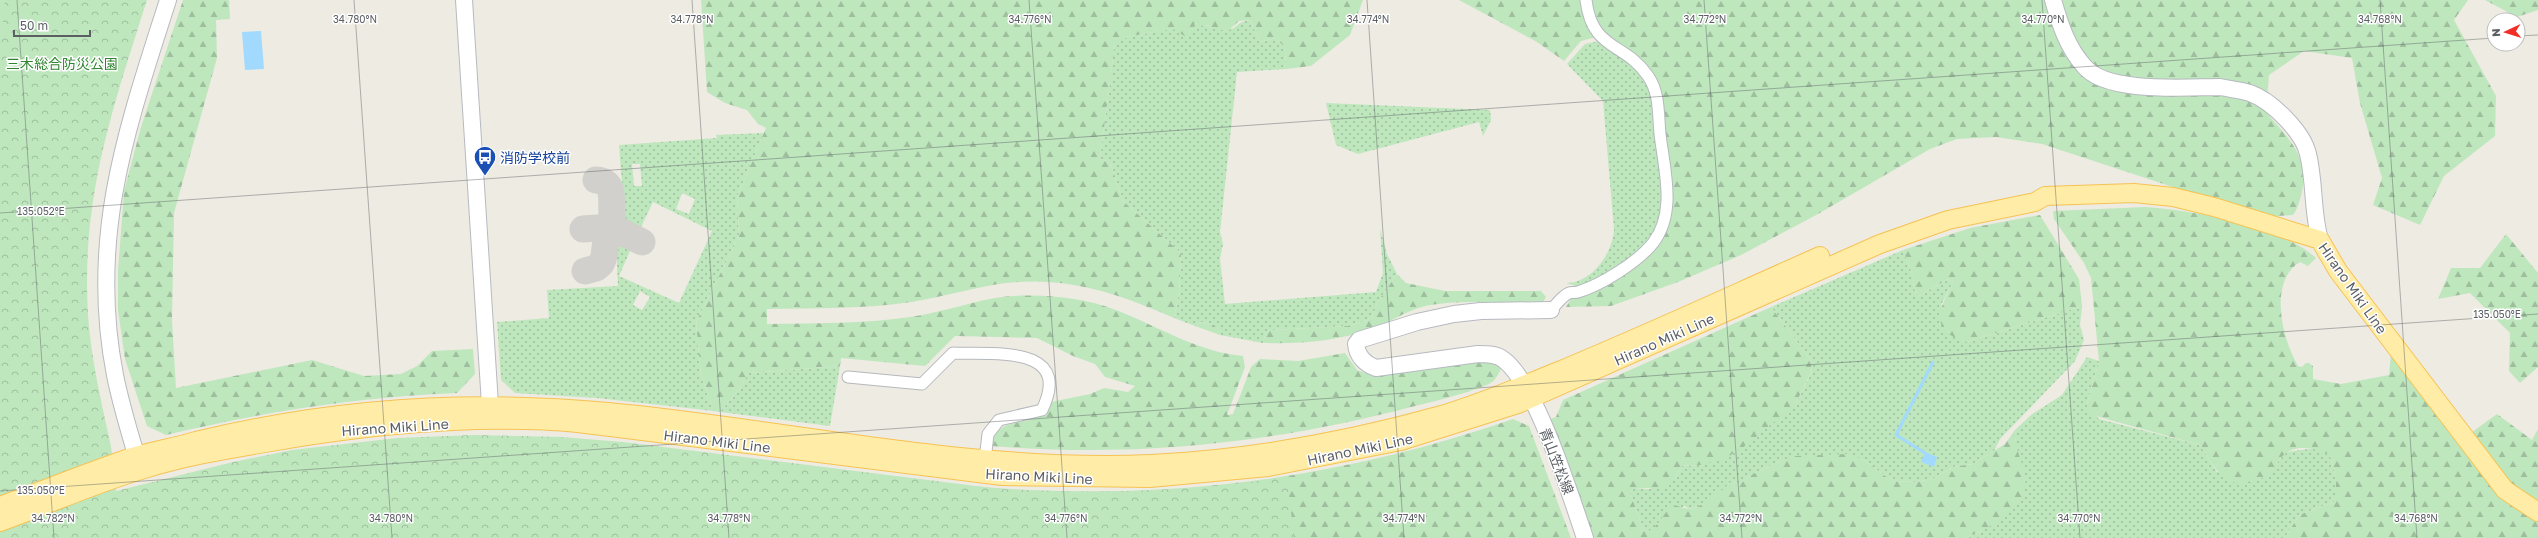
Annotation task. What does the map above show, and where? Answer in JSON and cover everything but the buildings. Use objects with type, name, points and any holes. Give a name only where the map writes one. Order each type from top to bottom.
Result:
[{"type":"main road","name":"Hirano Miki Line","points":[[491,413],[1002,476],[1135,479],[1252,469],[1361,450],[1438,430],[1887,241],[1962,216],[2035,202],[2045,196],[2134,193],[2172,196],[2303,233],[2320,240],[2338,271],[2505,490],[2538,512]]},
{"type":"main road","name":"Hirano Miki Line","points":[[0,506],[138,463],[331,432],[392,426],[491,413],[607,412],[985,460],[1061,465],[1122,465],[1188,462],[1265,453],[1338,440],[1436,417],[1527,392]]},
{"type":"main road","name":"Hirano Miki Line","points":[[0,522],[138,463]]},
{"type":"street","points":[[138,463],[114,364],[107,306],[108,241],[116,178],[127,129],[168,0]]},
{"type":"street","points":[[464,0],[491,413]]},
{"type":"street","points":[[1551,310],[1568,293],[1586,289],[1642,256],[1657,237],[1666,202],[1667,175],[1653,84],[1638,64],[1606,43],[1594,30],[1590,21],[1586,0]]},
{"type":"street","points":[[2053,0],[2065,38],[2084,68],[2096,76],[2120,85],[2220,87],[2235,90],[2252,94],[2286,119],[2305,144],[2308,153],[2320,240]]},
{"type":"street","name":"青山笠松線","points":[[1551,310],[1481,312],[1444,316],[1359,340],[1356,344],[1360,357],[1376,368],[1478,354],[1495,355],[1510,365],[1527,392],[1543,423],[1585,538]]},
{"type":"street","points":[[848,377],[922,384],[953,353],[1026,357],[1040,363],[1048,374],[1048,398],[1042,410],[999,420],[988,434],[985,460]]},
{"type":"green space","name":"三木総合防災公園","points":[[0,0],[147,0],[111,117],[94,193],[89,232],[87,272],[89,331],[96,376],[112,450],[116,491],[233,462],[292,450],[397,438],[474,435],[561,437],[623,442],[1000,489],[1036,491],[1180,489],[1287,477],[1294,538],[0,538]]},
{"type":"green space","points":[[0,0],[6,0],[2,9],[4,31],[0,34]]},
{"type":"green space","points":[[183,0],[229,0],[230,19],[216,20],[217,58],[174,213],[172,320],[176,388],[312,360],[364,376],[401,374],[417,366],[432,351],[473,349],[475,374],[457,393],[383,398],[310,407],[238,419],[166,435],[147,426],[125,359],[118,310],[118,271],[124,191],[141,127]]},
{"type":"green space","points":[[701,0],[1363,0],[1350,35],[1311,66],[1286,69],[1285,47],[1275,38],[1260,42],[1250,20],[1239,21],[1229,30],[1216,30],[1207,25],[1201,26],[1198,22],[1194,25],[1188,38],[1173,29],[1131,36],[1115,43],[1100,159],[1110,162],[1123,201],[1181,253],[1179,293],[1174,318],[1130,300],[1088,288],[1045,282],[1022,282],[998,284],[912,302],[876,306],[767,309],[767,324],[838,323],[910,317],[995,298],[1015,296],[1045,296],[1074,299],[1117,311],[1200,346],[1243,356],[1245,367],[1227,415],[1233,414],[1251,367],[1260,359],[1298,361],[1345,353],[1357,370],[1376,377],[1443,365],[1486,361],[1493,362],[1501,369],[1496,378],[1487,385],[1432,402],[1310,430],[1258,438],[1152,448],[1099,450],[992,446],[995,435],[1001,428],[1009,424],[1037,417],[1045,411],[1051,402],[1090,394],[1104,388],[1128,392],[1135,386],[1105,377],[1095,364],[1073,356],[1037,338],[955,336],[925,366],[841,358],[840,366],[748,373],[740,388],[720,412],[714,411],[701,375],[696,322],[739,236],[737,197],[766,128],[758,124],[747,110],[725,103],[707,92]]},
{"type":"green space","points":[[1459,0],[1583,0],[1596,37],[1581,41],[1564,61],[1537,42]]},
{"type":"green space","points":[[1589,0],[2468,0],[2454,20],[2496,96],[2495,136],[2444,176],[2420,225],[2373,205],[2382,178],[2360,103],[2352,58],[2304,51],[2269,75],[2266,112],[2295,148],[2302,167],[2302,192],[2298,207],[2293,215],[2264,217],[2042,144],[1996,137],[1957,139],[1930,149],[1818,214],[1741,255],[1678,282],[1611,306],[1566,307],[1571,299],[1584,293],[1663,232],[1658,89],[1598,29]]},
{"type":"green space","points":[[2485,0],[2538,0],[2538,10],[2526,14],[2526,12],[2508,12]]},
{"type":"green space","points":[[1250,20],[1260,42],[1275,38],[1285,47],[1286,69],[1237,72],[1220,232],[1223,244],[1220,259],[1225,304],[1376,292],[1383,273],[1380,229],[1387,254],[1397,274],[1377,303],[1373,316],[1367,320],[1349,326],[1272,330],[1266,332],[1263,343],[1220,335],[1221,332],[1212,324],[1201,322],[1195,326],[1174,318],[1179,293],[1181,253],[1123,201],[1110,162],[1100,159],[1115,42],[1131,36],[1194,25],[1198,22],[1213,28],[1225,30],[1234,28],[1242,22]]},
{"type":"green space","points":[[1599,41],[1632,63],[1650,87],[1664,190],[1659,223],[1653,237],[1630,260],[1580,287],[1566,283],[1575,282],[1584,278],[1599,265],[1610,248],[1614,229],[1603,101],[1567,64],[1585,44]]},
{"type":"green space","points":[[1326,103],[1490,110],[1491,120],[1483,136],[1479,122],[1358,154],[1336,145]]},
{"type":"green space","points":[[764,133],[737,197],[739,236],[696,322],[701,375],[714,411],[597,398],[515,393],[501,380],[497,322],[549,318],[547,290],[618,286],[616,247],[618,244],[628,248],[630,251],[619,276],[679,303],[712,231],[653,202],[641,227],[625,221],[619,145],[717,138],[716,135]],"holes":[[[632,164],[640,164],[642,186],[634,186]],[[682,193],[695,199],[689,214],[676,209]],[[640,291],[650,297],[642,310],[633,305]]]},
{"type":"green space","points":[[2145,207],[2211,216],[2259,229],[2282,237],[2301,247],[2316,258],[2308,266],[2300,262],[2290,271],[2284,282],[2281,296],[2283,326],[2292,355],[2298,366],[2302,367],[2306,363],[2309,363],[2313,366],[2313,379],[2341,384],[2389,375],[2391,354],[2457,443],[2497,414],[2532,440],[2538,429],[2538,538],[2285,538],[2299,515],[2336,501],[2336,478],[2330,455],[2308,448],[2291,450],[2281,458],[2269,474],[2254,482],[2242,484],[2227,479],[2220,474],[2200,445],[2092,415],[2088,411],[2087,404],[2099,361],[2091,278],[2084,263],[2054,219],[2053,211]]},
{"type":"green space","points":[[2040,215],[2079,279],[2082,306],[1967,342],[1946,332],[1940,318],[1941,310],[1953,282],[1948,279],[1919,296],[1914,289],[1913,276],[1903,250],[1970,228]]},
{"type":"green space","points":[[2506,234],[2538,273],[2538,367],[2520,383],[2509,371],[2510,333],[2470,293],[2438,299],[2451,268],[2480,268]]},
{"type":"green space","points":[[1903,250],[1913,276],[1914,289],[1919,296],[1948,279],[1953,282],[1941,305],[1967,342],[2082,306],[2080,325],[2084,340],[2075,361],[2000,439],[1994,451],[1973,464],[1953,467],[1934,478],[1918,482],[1897,481],[1885,476],[1863,459],[1782,460],[1751,475],[1741,483],[1731,482],[1717,495],[1701,505],[1690,509],[1684,506],[1648,532],[1643,528],[1630,493],[1634,488],[1649,489],[1675,478],[1682,466],[1700,465],[1795,405],[1812,371],[1810,359],[1771,307]]},
{"type":"green space","points":[[1397,274],[1406,283],[1445,291],[1541,291],[1546,297],[1542,304],[1464,302],[1434,305],[1416,309],[1375,328],[1348,336],[1320,341],[1263,343],[1266,332],[1271,330],[1349,326],[1367,320],[1373,316],[1377,303]]},
{"type":"green space","points":[[1771,307],[1810,359],[1812,370],[1795,405],[1741,449],[1724,459],[1700,465],[1682,466],[1675,478],[1661,488],[1634,488],[1630,493],[1643,528],[1648,532],[1652,529],[1673,505],[1689,509],[1695,508],[1712,498],[1731,482],[1741,483],[1751,475],[1782,460],[1795,456],[1847,454],[1863,459],[1885,476],[1897,481],[1918,482],[1934,478],[1953,467],[1973,464],[2005,444],[2015,430],[2016,444],[2023,466],[2025,489],[2021,499],[2014,508],[2006,516],[1995,523],[1965,538],[1593,538],[1582,504],[1550,419],[1556,417],[1563,400]]},
{"type":"green space","points":[[1201,322],[1212,324],[1222,332],[1220,335],[1195,326]]},
{"type":"green space","points":[[2087,357],[2099,361],[2087,404],[2099,419],[2200,445],[2217,472],[2267,475],[2286,452],[2316,448],[2330,455],[2336,478],[2336,501],[2299,515],[2285,538],[1965,538],[1981,531],[2024,474],[2016,450],[2015,430],[2031,415],[2062,395]]},
{"type":"green space","points":[[840,366],[830,426],[720,412],[740,388],[748,373]]},
{"type":"green space","points":[[1513,419],[1529,426],[1571,538],[987,538],[918,480],[994,488],[1069,491],[1144,490],[1219,485],[1294,475],[1367,461],[1441,442]]},
{"type":"water","points":[[261,31],[264,69],[245,70],[242,32]]},
{"type":"water","points":[[1925,452],[1937,457],[1934,467],[1921,462]]},
{"type":"waterway","points":[[1925,453],[1896,435],[1933,362]]},
{"type":"taxiway","points":[[596,180],[604,182],[609,187],[612,200],[613,224],[617,230]]},
{"type":"taxiway","points":[[583,229],[612,227],[642,242]]},
{"type":"taxiway","points":[[585,271],[596,268],[601,264],[607,239],[615,234],[623,233]]},
{"type":"place","name":"消防学校前","points":[[485,176]]}]
